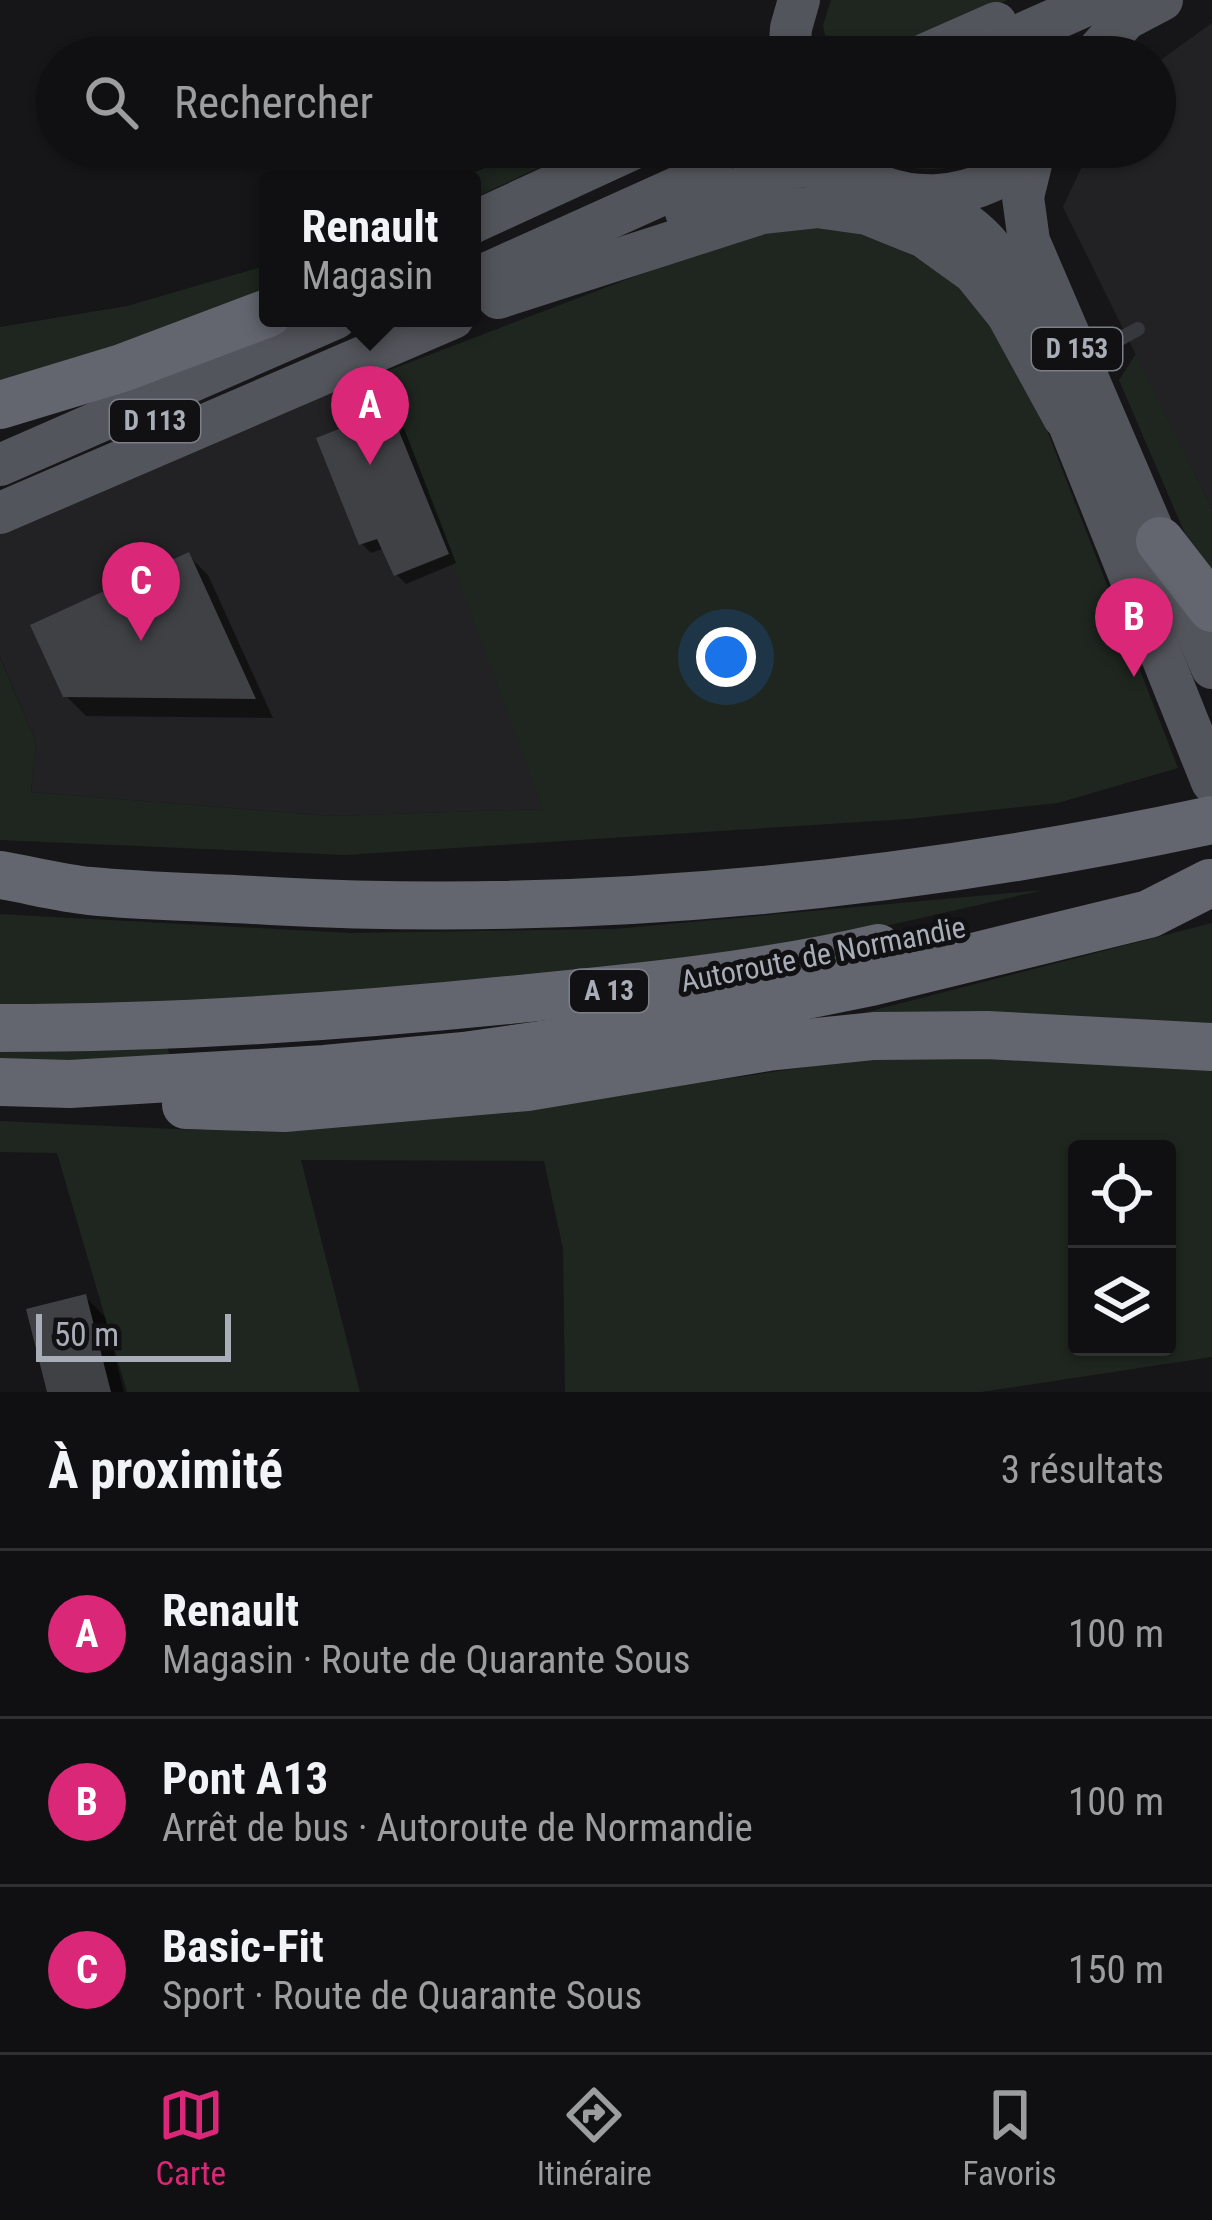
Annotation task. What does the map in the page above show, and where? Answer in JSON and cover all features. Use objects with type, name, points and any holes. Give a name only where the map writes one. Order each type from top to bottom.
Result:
[{"type":"highway","points":[[0,405],[122,368],[259,318]]},
{"type":"highway","points":[[1160,542],[1212,608]]},
{"type":"highway","name":"Autoroute de Normandie","points":[[0,875],[87,891],[393,907],[596,902],[800,886],[967,865],[1212,820]]},
{"type":"highway","points":[[0,1082],[70,1084],[371,1064],[603,1036],[871,982],[1149,914],[1211,883]]},
{"type":"highway","name":"Autoroute de Normandie","points":[[0,1028],[118,1028],[386,1012],[638,988],[860,952],[1142,886],[1211,883]]},
{"type":"highway","points":[[0,885],[87,891]]},
{"type":"highway","points":[[70,1084],[130,1103],[284,1108],[527,1087],[768,1047],[874,1036],[987,1035],[1206,1050]]},
{"type":"main road","points":[[966,36],[1046,0]]},
{"type":"main road","points":[[1064,0],[1075,36]]},
{"type":"main road","points":[[1017,36],[1098,0]]},
{"type":"main road","points":[[1104,36],[1162,0]]},
{"type":"main road","points":[[481,219],[591,168]]},
{"type":"main road","points":[[481,253],[670,168]]},
{"type":"main road","points":[[481,296],[728,168]]},
{"type":"main road","points":[[481,296],[791,168]]},
{"type":"main road","points":[[852,168],[879,186],[916,195],[945,195],[980,188],[1014,168]]},
{"type":"main road","name":"D 153","points":[[1031,168],[1023,197],[1026,230],[1212,668]]},
{"type":"main road","name":"D 153","points":[[916,195],[963,218],[1006,264],[1212,782]]},
{"type":"main road","points":[[481,296],[762,213],[817,207],[867,214],[924,237],[974,273],[1007,314],[1064,418]]},
{"type":"main road","points":[[0,447],[259,319]]},
{"type":"main road","name":"D 113","points":[[0,465],[314,327]]},
{"type":"main road","name":"D 113","points":[[0,486],[365,327]]},
{"type":"main road","points":[[0,513],[432,327]]},
{"type":"lane","points":[[1082,360],[1138,329]]},
{"type":"shaded area","points":[[831,0],[1007,0],[931,36],[825,36],[823,25]]},
{"type":"shaded area","points":[[1212,23],[1212,509],[1063,207],[1081,168],[1176,168],[1176,49]]},
{"type":"shaded area","points":[[484,168],[538,168],[481,195],[478,171]]},
{"type":"shaded area","points":[[834,225],[896,248],[940,272],[978,306],[1019,358],[1178,768],[1058,803],[908,819],[345,855],[0,840],[0,658],[36,742],[31,792],[332,816],[543,809],[382,373],[751,232]]},
{"type":"shaded area","points":[[259,268],[259,298],[0,388],[0,327],[127,306]]},
{"type":"shaded area","points":[[1136,354],[1212,509],[1212,576],[1195,557],[1119,380]]},
{"type":"shaded area","points":[[382,373],[544,809],[332,816],[31,792],[36,742],[0,657],[0,524]]},
{"type":"shaded area","points":[[1044,890],[793,947],[572,975],[200,1003],[0,1006],[0,914],[350,933],[614,929]]},
{"type":"shaded area","points":[[1212,923],[1212,1026],[813,1026]]},
{"type":"shaded area","points":[[166,1045],[173,1061],[0,1065],[0,1049]]},
{"type":"shaded area","points":[[908,1052],[1212,1071],[1212,1357],[981,1392],[565,1392],[563,1249],[544,1161],[301,1160],[360,1392],[127,1392],[57,1153],[0,1152],[0,1121],[197,1130],[651,1090]]},
{"type":"building","points":[[390,409],[449,554],[394,576],[377,539],[359,545],[316,438]]},
{"type":"building","points":[[189,552],[256,699],[63,697],[30,625]]},
{"type":"building","points":[[86,1294],[111,1392],[47,1392],[26,1309]]},
{"type":"place","name":"Renault","points":[[370,465]]},
{"type":"place","name":"Basic-Fit","points":[[141,641]]},
{"type":"place","name":"Pont A13","points":[[1134,677]]}]
